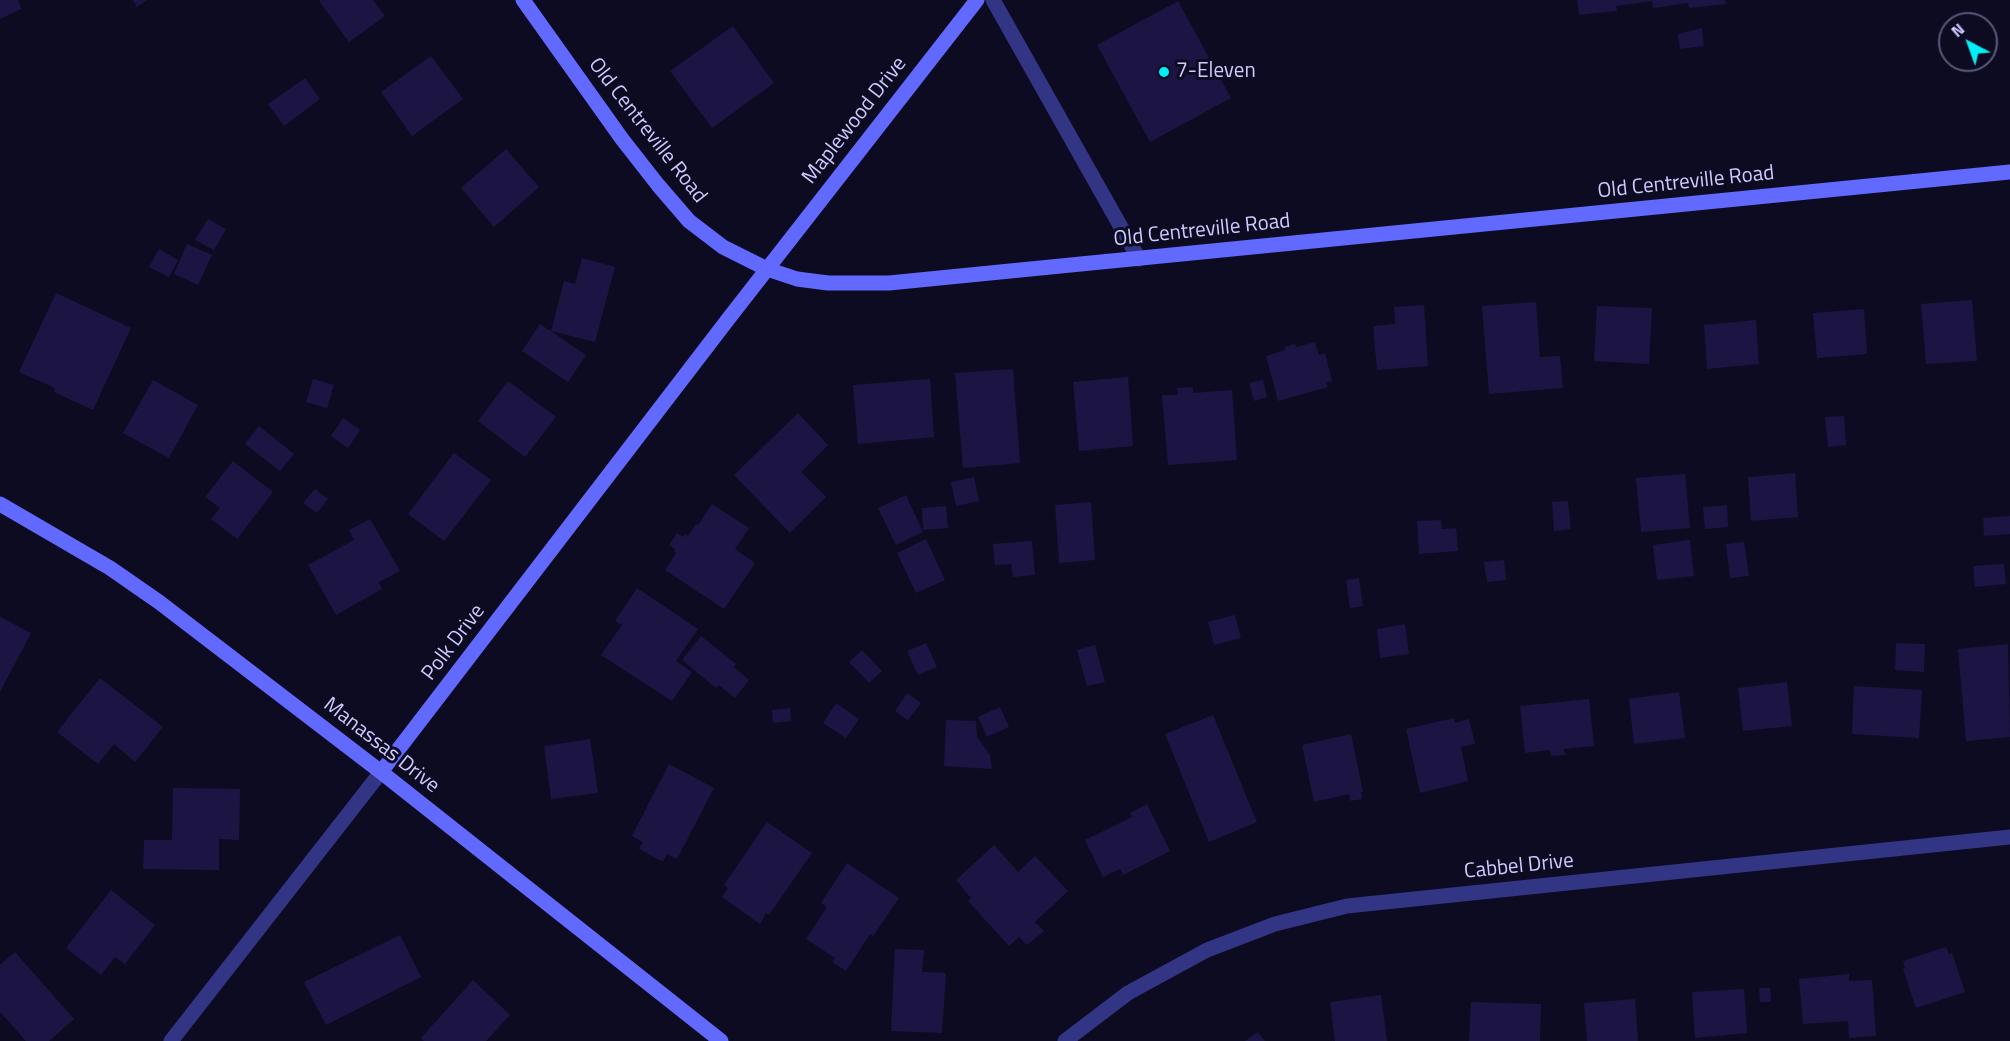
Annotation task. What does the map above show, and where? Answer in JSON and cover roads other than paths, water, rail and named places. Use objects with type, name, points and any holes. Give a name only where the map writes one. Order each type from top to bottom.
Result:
[{"type":"main road","name":"Old Centreville Road","points":[[523,0],[622,139],[689,221],[723,247],[767,268],[797,279],[857,284],[890,283],[2010,172]]},
{"type":"main road","name":"Maplewood Drive","points":[[767,268],[976,0]]},
{"type":"main road","name":"Polk Drive","points":[[381,772],[767,268]]},
{"type":"main road","name":"Manassas Drive","points":[[0,504],[74,545],[159,602],[381,772],[721,1041]]},
{"type":"street","points":[[993,0],[1138,259]]},
{"type":"street","name":"Polk Drive","points":[[171,1041],[381,772]]},
{"type":"street","name":"Cabbel Drive","points":[[1065,1041],[1128,993],[1207,950],[1275,924],[1347,906],[2010,837]]},
{"type":"place","name":"7-Eleven","points":[[1164,72]]}]
